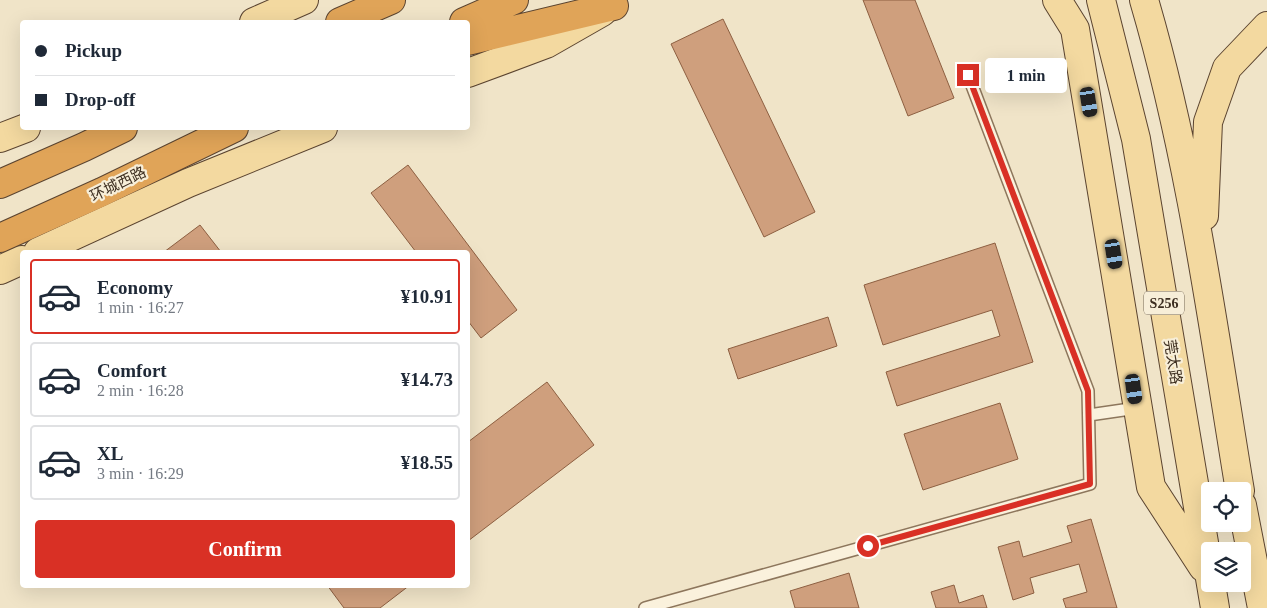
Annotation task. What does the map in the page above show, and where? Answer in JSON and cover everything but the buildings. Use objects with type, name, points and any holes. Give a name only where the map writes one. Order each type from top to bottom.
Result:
[{"type":"highway","points":[[345,20],[392,0]]},
{"type":"highway","points":[[469,20],[514,0]]},
{"type":"highway","points":[[470,40],[619,3]]},
{"type":"highway","points":[[0,184],[118,130]]},
{"type":"highway","name":"环城西路","points":[[0,238],[102,192],[230,130]]},
{"type":"main road","points":[[259,20],[304,0]]},
{"type":"main road","points":[[1057,0],[1075,28],[1114,254],[1151,487],[1201,564]]},
{"type":"main road","name":"莞太路","points":[[1102,0],[1136,139],[1203,542]]},
{"type":"main road","points":[[1144,0],[1177,132],[1202,263],[1238,482]]},
{"type":"main road","points":[[470,72],[546,44],[619,3]]},
{"type":"main road","points":[[1202,263],[1208,122],[1227,68],[1267,26]]},
{"type":"main road","points":[[0,138],[21,130]]},
{"type":"main road","points":[[42,250],[188,183],[319,130]]},
{"type":"main road","points":[[0,270],[20,261]]},
{"type":"main road","points":[[1247,532],[1262,608]]},
{"type":"main road","name":"莞太路","points":[[1212,592],[1215,608]]},
{"type":"lane","points":[[645,608],[1090,484],[1088,391],[968,75]]},
{"type":"lane","points":[[1089,415],[1137,408]]},
{"type":"route","points":[[868,546],[1090,484],[1088,391],[968,75]]}]
